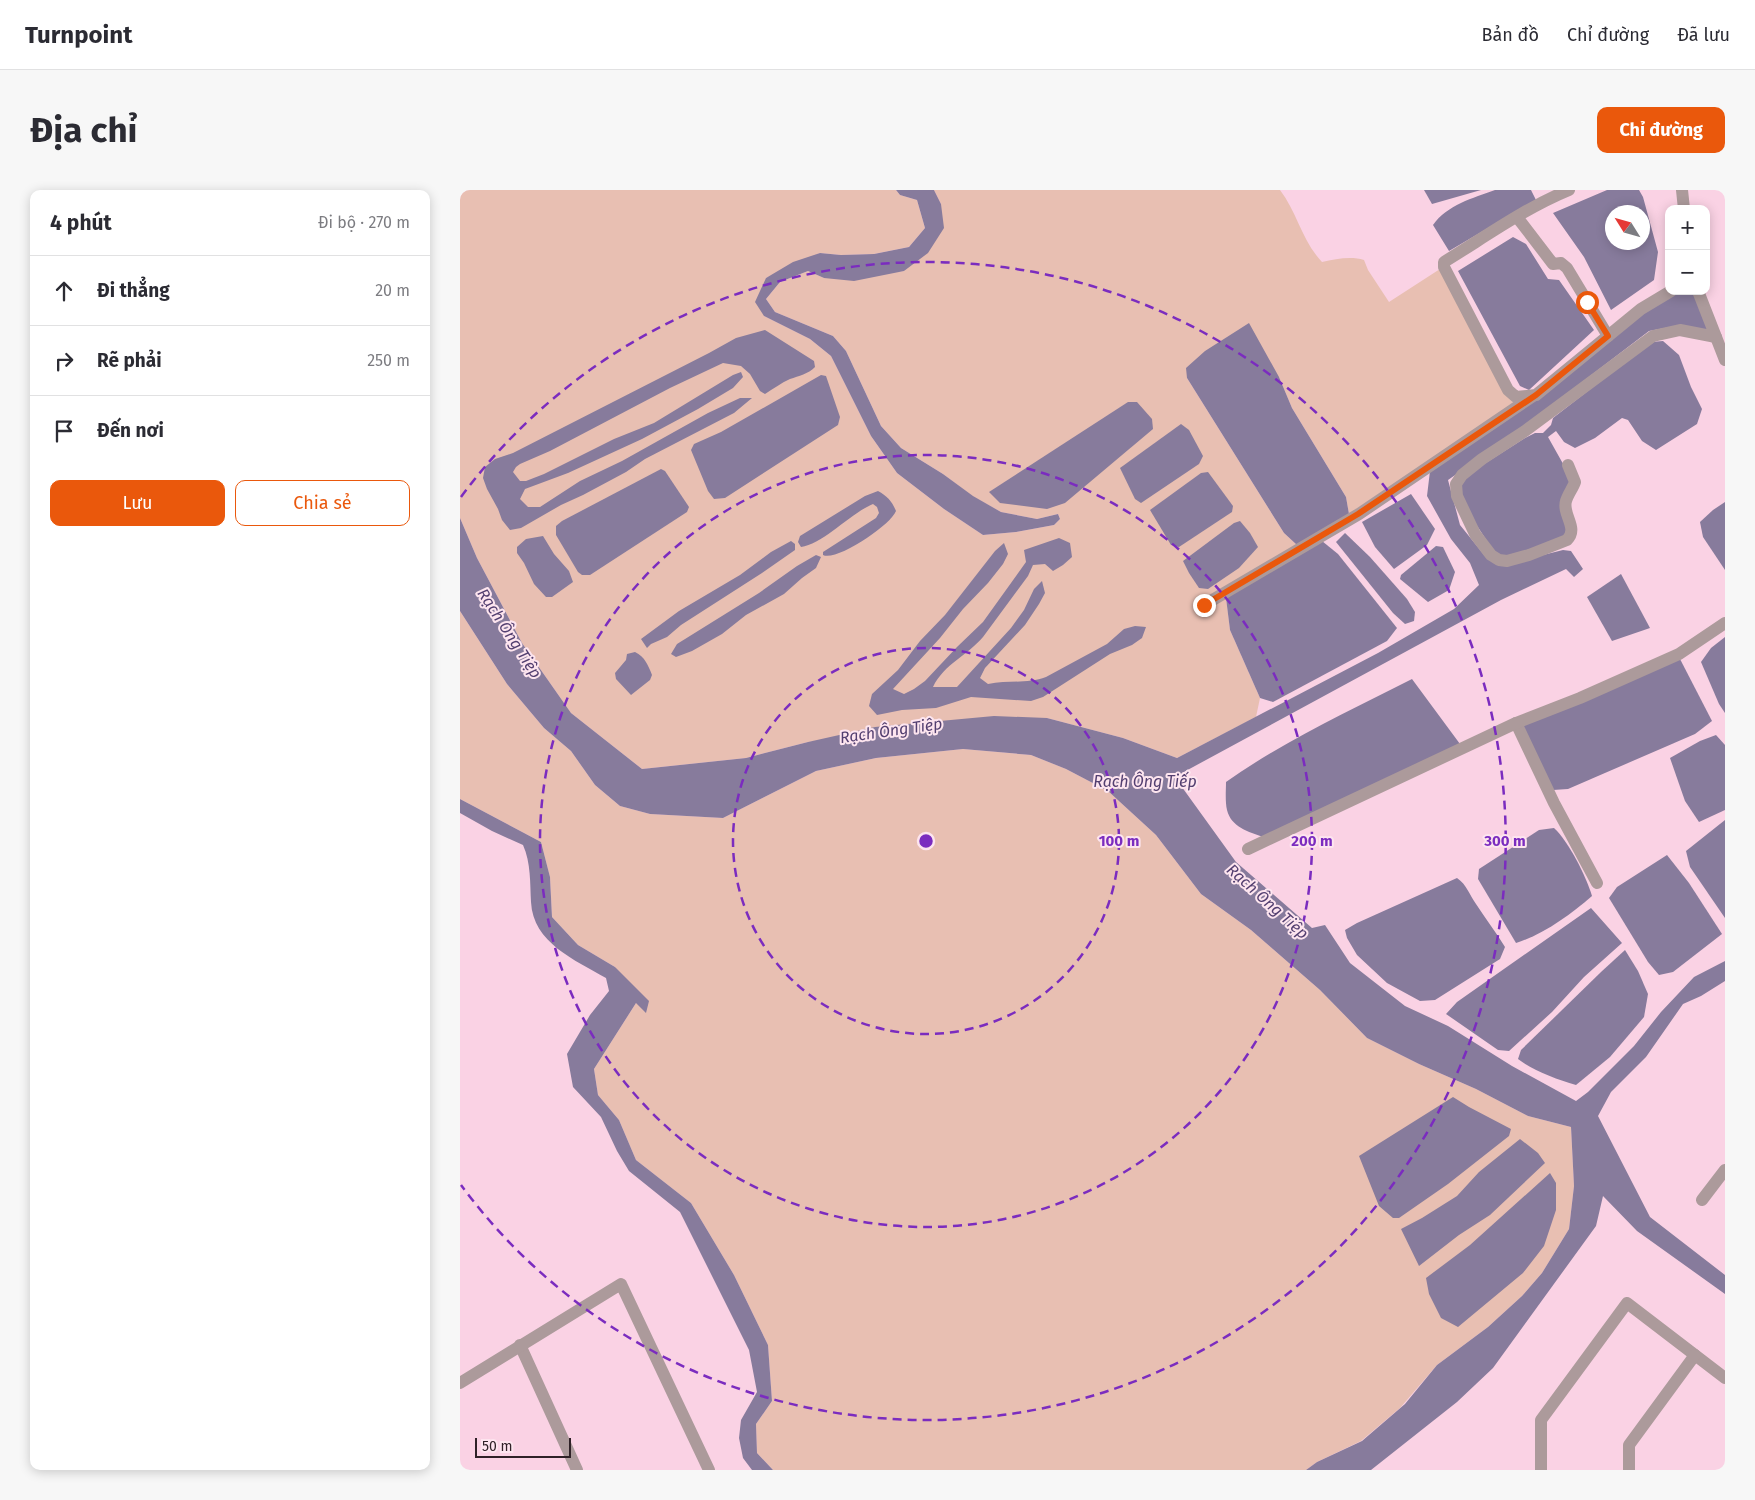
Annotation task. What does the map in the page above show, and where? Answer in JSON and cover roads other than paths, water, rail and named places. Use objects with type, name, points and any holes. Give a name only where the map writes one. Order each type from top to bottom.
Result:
[{"type":"street","points":[[1536,395],[1516,397],[1508,390],[1444,262],[1553,196],[1569,190]]},
{"type":"street","points":[[1682,190],[1684,205]]},
{"type":"street","points":[[1517,217],[1553,264],[1562,263],[1566,268],[1608,336]]},
{"type":"street","points":[[1204,605],[1358,514],[1536,395],[1641,309],[1665,295]]},
{"type":"street","points":[[1700,295],[1725,360]]},
{"type":"street","points":[[1568,464],[1575,482],[1565,502],[1566,512],[1572,529],[1571,536],[1567,540],[1529,555],[1507,561],[1499,560],[1490,555],[1475,534],[1457,496],[1456,484],[1462,475],[1549,414],[1653,336],[1680,330],[1716,337]]},
{"type":"street","points":[[1248,849],[1516,723],[1580,698],[1679,654],[1725,624]]},
{"type":"street","points":[[1516,723],[1554,803],[1597,883]]},
{"type":"street","points":[[1702,1200],[1723,1176]]},
{"type":"street","points":[[460,1383],[622,1284],[709,1470]]},
{"type":"street","points":[[1541,1470],[1541,1420],[1627,1303],[1725,1378]]},
{"type":"street","points":[[520,1345],[577,1470]]},
{"type":"street","points":[[1629,1470],[1629,1445],[1695,1355]]},
{"type":"water","points":[[896,190],[934,190],[941,204],[944,228],[928,253],[904,271],[854,281],[824,278],[808,271],[780,282],[766,299],[775,312],[833,336],[846,351],[881,426],[901,448],[943,474],[973,496],[1001,512],[1037,519],[1058,514],[1060,519],[1054,525],[1016,532],[983,535],[944,509],[897,473],[871,436],[831,356],[810,339],[764,316],[755,302],[766,278],[793,262],[820,253],[841,255],[874,254],[909,247],[925,228],[917,200],[900,195]]},
{"type":"water","points":[[1424,190],[1481,190],[1432,204]]},
{"type":"water","points":[[1495,190],[1531,190],[1536,200],[1449,251],[1433,225],[1453,207]]},
{"type":"water","points":[[1607,190],[1639,190],[1645,205],[1605,205],[1605,250],[1650,250],[1650,223],[1658,252],[1654,280],[1611,310],[1584,257],[1553,213]]},
{"type":"water","points":[[1513,237],[1526,244],[1548,279],[1559,280],[1594,330],[1529,390],[1520,386],[1458,271]]},
{"type":"water","name":"Rạch Ông Tiếp","points":[[1674,295],[1695,295],[1708,330],[1681,325],[1649,331],[1513,435],[1448,480],[1460,525],[1485,556],[1503,565],[1563,550],[1571,551],[1583,569],[1574,577],[1566,569],[1501,600],[1182,773],[1179,783],[1236,862],[1312,928],[1325,925],[1350,963],[1405,1006],[1448,1026],[1512,1066],[1576,1101],[1588,1092],[1634,1046],[1661,1012],[1694,977],[1725,961],[1725,981],[1701,996],[1683,1004],[1646,1057],[1611,1092],[1598,1116],[1650,1217],[1725,1275],[1725,1294],[1637,1231],[1603,1196],[1596,1226],[1493,1368],[1457,1402],[1371,1470],[1306,1470],[1317,1462],[1362,1441],[1405,1404],[1437,1365],[1488,1327],[1522,1296],[1542,1273],[1569,1229],[1574,1186],[1571,1127],[1528,1116],[1476,1089],[1419,1064],[1367,1038],[1320,990],[1251,930],[1201,894],[1156,835],[1108,791],[1066,769],[1031,755],[963,749],[876,758],[816,771],[723,818],[650,814],[620,806],[595,785],[571,751],[544,728],[507,684],[460,611],[460,518],[477,558],[522,643],[571,713],[642,769],[746,758],[875,727],[994,716],[1047,718],[1123,738],[1177,758],[1378,653],[1454,609],[1479,585],[1470,563],[1451,539],[1427,496],[1430,471],[1643,314]]},
{"type":"water","points":[[1249,323],[1279,377],[1292,408],[1346,497],[1349,514],[1297,545],[1284,533],[1187,378],[1186,368],[1205,351]]},
{"type":"water","points":[[765,330],[814,361],[815,367],[806,373],[783,382],[765,394],[760,391],[750,374],[741,366],[723,363],[670,388],[550,451],[520,464],[513,472],[520,481],[526,481],[544,474],[614,439],[654,423],[733,375],[741,372],[743,377],[733,388],[698,409],[642,439],[568,473],[525,489],[520,499],[528,507],[540,507],[580,481],[622,461],[708,413],[740,398],[752,398],[734,413],[645,459],[626,472],[521,528],[510,530],[502,520],[483,478],[485,467],[495,459],[513,453],[736,338]]},
{"type":"water","points":[[1663,341],[1679,355],[1702,409],[1697,424],[1656,450],[1642,441],[1628,420],[1622,418],[1595,438],[1575,448],[1564,442],[1556,431],[1548,437],[1571,478],[1571,527],[1558,542],[1510,557],[1496,555],[1459,498],[1459,480],[1525,438],[1535,433],[1543,433],[1551,425],[1553,418],[1651,342]]},
{"type":"water","points":[[821,375],[826,376],[840,417],[838,425],[725,498],[714,499],[708,491],[691,450],[694,444],[721,432]]},
{"type":"water","points":[[1128,402],[1137,402],[1152,419],[1153,429],[1065,503],[1047,509],[1000,503],[989,492]]},
{"type":"water","points":[[1181,424],[1189,430],[1203,456],[1199,464],[1141,503],[1135,499],[1120,468]]},
{"type":"water","points":[[661,469],[665,471],[689,507],[687,512],[590,575],[582,575],[578,572],[556,535],[556,526],[562,521]]},
{"type":"water","points":[[1208,472],[1233,506],[1232,512],[1179,547],[1171,545],[1150,510],[1201,473]]},
{"type":"water","points":[[878,491],[889,499],[896,511],[884,525],[863,541],[839,553],[830,556],[823,555],[823,552],[876,518],[879,513],[877,507],[873,504],[864,508],[810,545],[801,547],[798,542],[800,536],[865,496]]},
{"type":"water","points":[[1411,494],[1435,529],[1427,545],[1394,569],[1375,547],[1362,522]]},
{"type":"water","points":[[1725,502],[1725,570],[1703,537],[1700,522]]},
{"type":"water","points":[[1240,521],[1258,547],[1239,568],[1208,589],[1199,588],[1183,561],[1234,523]]},
{"type":"water","points":[[1345,533],[1370,557],[1407,599],[1415,612],[1414,621],[1405,624],[1393,613],[1336,542]]},
{"type":"water","points":[[543,536],[554,554],[569,571],[573,582],[552,597],[546,597],[534,584],[517,553],[517,547],[526,539]]},
{"type":"water","points":[[1059,538],[1070,543],[1072,557],[1053,571],[1045,564],[1033,565],[1028,576],[983,637],[943,672],[933,687],[957,687],[1011,628],[1024,610],[1034,589],[1042,581],[1045,593],[1039,604],[1025,625],[985,668],[980,678],[988,684],[1046,677],[1107,644],[1124,629],[1135,626],[1146,627],[1142,638],[1132,645],[1110,654],[1043,697],[1031,701],[971,697],[936,708],[902,710],[877,715],[869,706],[872,694],[898,670],[920,641],[945,615],[995,551],[1004,543],[1008,554],[1003,564],[940,638],[893,689],[904,694],[925,681],[983,622],[1026,562],[1024,550]]},
{"type":"water","points":[[791,541],[795,544],[795,550],[681,625],[667,637],[651,644],[647,648],[641,639],[679,611],[740,575],[771,552]]},
{"type":"water","points":[[1322,541],[1338,554],[1397,628],[1387,641],[1273,702],[1260,698],[1230,630],[1226,598]]},
{"type":"water","points":[[1436,546],[1443,547],[1455,572],[1449,590],[1428,602],[1400,579],[1401,575]]},
{"type":"water","points":[[816,555],[821,557],[816,568],[784,594],[746,615],[722,634],[692,651],[676,657],[671,654],[677,644]]},
{"type":"water","points":[[1621,574],[1650,628],[1612,641],[1587,597]]},
{"type":"water","points":[[1725,637],[1725,713],[1719,704],[1701,662],[1711,648]]},
{"type":"water","points":[[635,652],[644,659],[652,675],[650,680],[631,695],[616,679],[615,673],[626,660],[627,654]]},
{"type":"water","points":[[1680,659],[1712,721],[1695,734],[1568,789],[1553,790],[1522,726]]},
{"type":"water","points":[[1412,679],[1460,744],[1263,837],[1241,828],[1232,821],[1226,807],[1226,782],[1294,740]]},
{"type":"water","points":[[1716,735],[1725,745],[1725,810],[1699,822],[1685,801],[1670,758],[1700,741]]},
{"type":"water","points":[[460,799],[541,842],[550,877],[552,917],[578,945],[615,967],[649,1001],[646,1013],[636,1003],[594,1069],[598,1095],[619,1120],[636,1160],[691,1203],[734,1275],[768,1345],[772,1401],[756,1424],[757,1453],[773,1470],[752,1470],[743,1458],[739,1438],[741,1420],[757,1392],[749,1350],[680,1212],[629,1171],[601,1117],[573,1087],[567,1054],[590,1015],[609,991],[606,978],[569,957],[547,939],[539,929],[534,916],[531,902],[529,866],[523,845],[492,831],[460,813]]},
{"type":"water","points":[[1725,820],[1725,918],[1690,867],[1686,851]]},
{"type":"water","points":[[1554,828],[1560,834],[1576,860],[1592,896],[1575,910],[1537,935],[1516,943],[1478,879],[1479,869],[1539,830]]},
{"type":"water","points":[[1667,855],[1689,883],[1722,934],[1673,972],[1659,975],[1648,962],[1609,898],[1617,887]]},
{"type":"water","points":[[1457,878],[1466,887],[1505,947],[1500,959],[1435,1000],[1420,1001],[1387,983],[1357,955],[1347,938],[1345,930]]},
{"type":"water","points":[[1591,908],[1622,943],[1584,977],[1552,1012],[1509,1051],[1498,1050],[1446,1014],[1457,1002]]},
{"type":"water","points":[[1625,950],[1638,971],[1648,994],[1644,1017],[1610,1057],[1576,1085],[1546,1074],[1518,1059],[1521,1050]]},
{"type":"water","points":[[1453,1097],[1511,1129],[1509,1136],[1448,1184],[1399,1218],[1393,1218],[1379,1206],[1359,1156]]},
{"type":"water","points":[[1520,1139],[1538,1153],[1545,1163],[1490,1215],[1459,1235],[1419,1266],[1401,1229],[1457,1196],[1479,1172]]},
{"type":"water","points":[[1550,1173],[1556,1183],[1556,1210],[1544,1246],[1523,1273],[1458,1327],[1441,1318],[1429,1294],[1426,1278],[1470,1245]]},
{"type":"water label","name":"Rạch Ông Tiệp","points":[[510,633]]},
{"type":"water label","name":"Rạch Ông Tiệp","points":[[891,730]]},
{"type":"water label","name":"Rạch Ông Tiệp","points":[[1268,901]]}]
